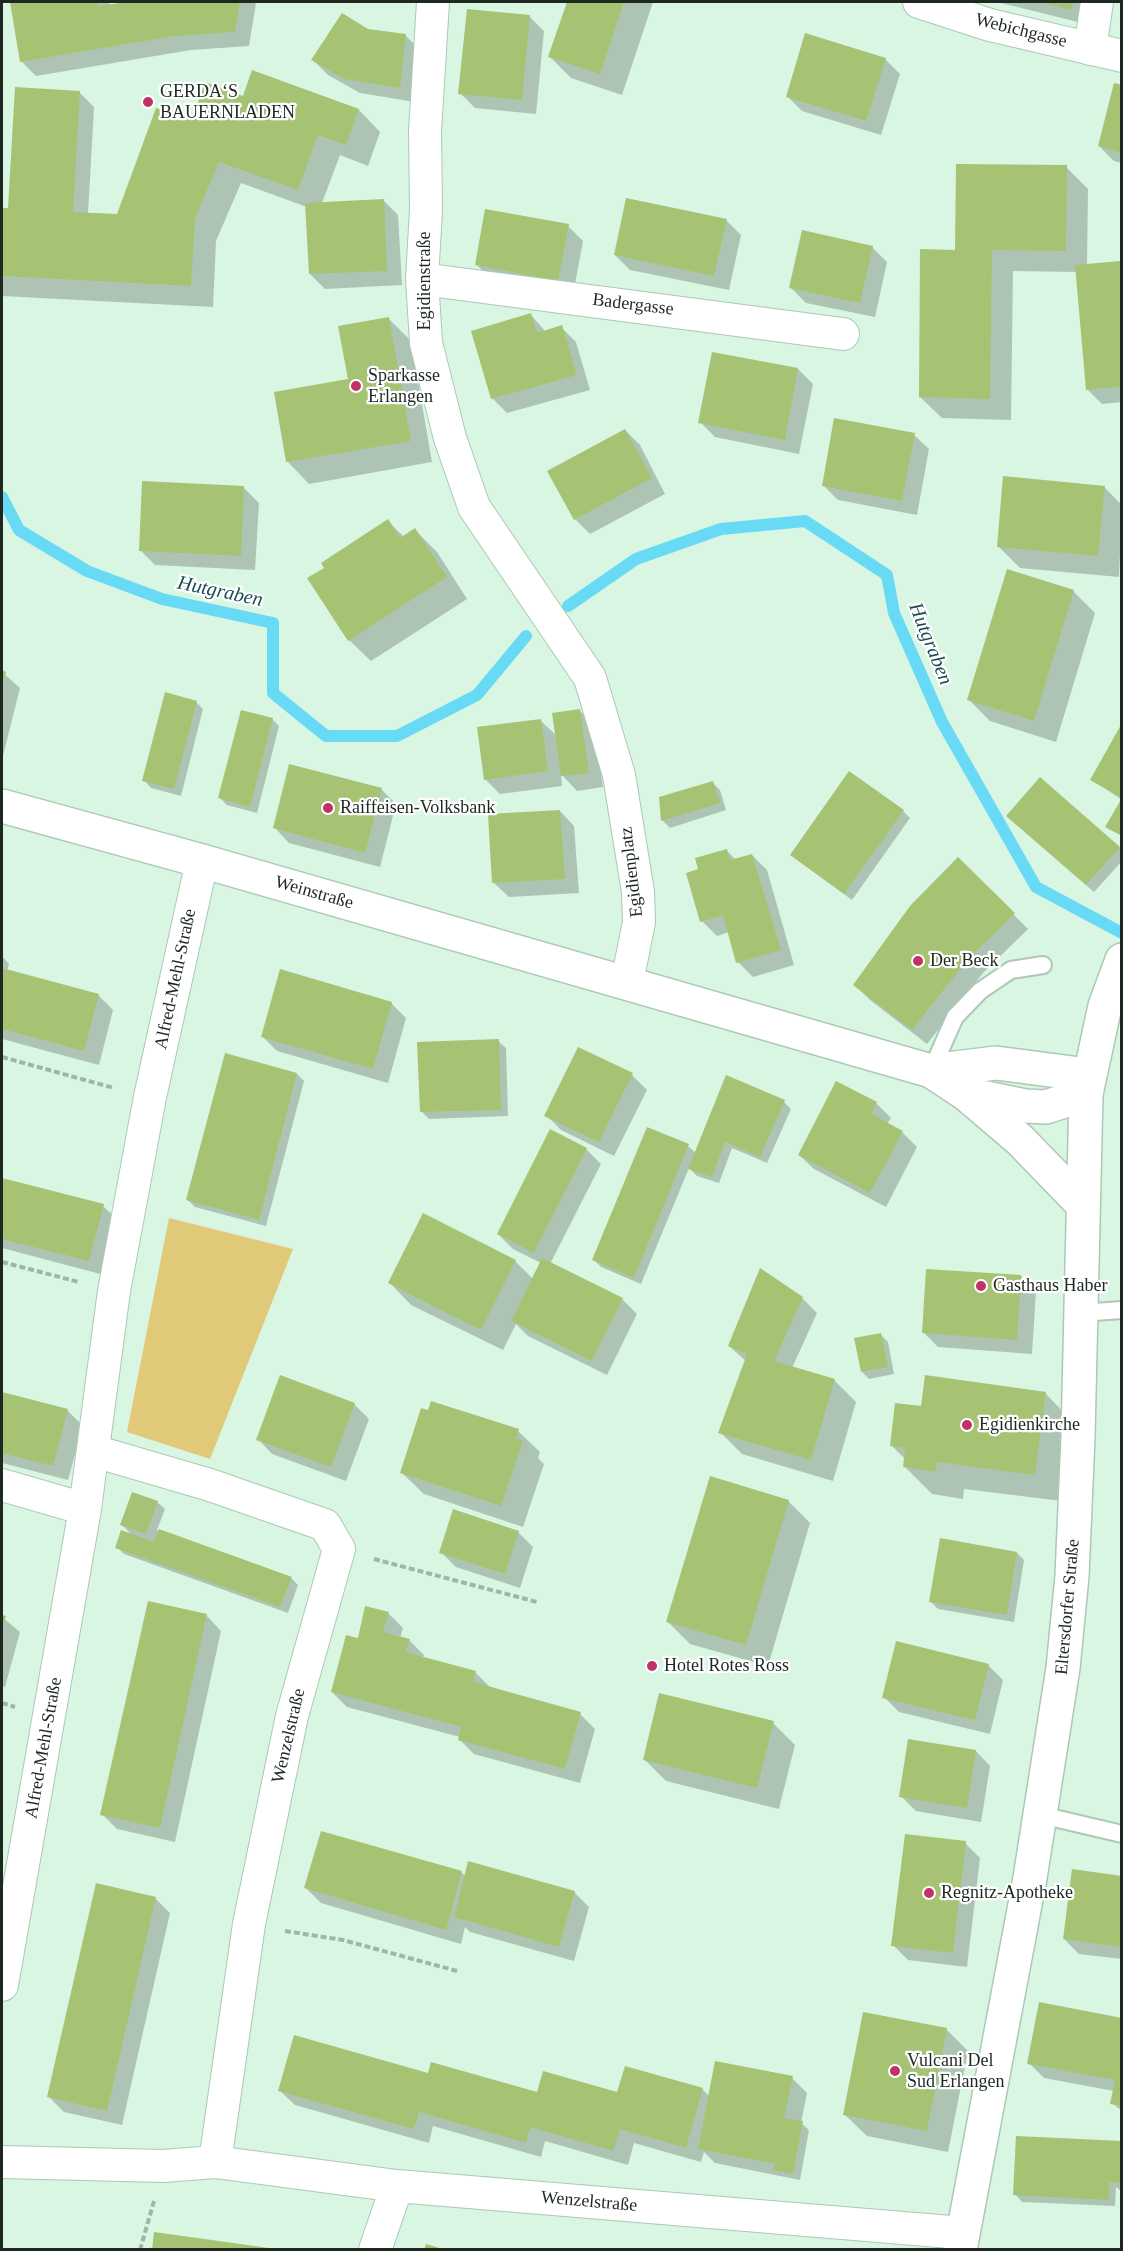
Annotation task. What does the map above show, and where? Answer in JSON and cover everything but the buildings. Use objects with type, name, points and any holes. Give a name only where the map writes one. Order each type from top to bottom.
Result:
[{"type":"main road","name":"Weinstraße","points":[[2,806],[627,982]]},
{"type":"main road","name":"Eltersdorfer Straße","points":[[961,2241],[1041,1815],[1063,1668],[1072,1576],[1087,1085],[1119,967]]},
{"type":"main road","points":[[627,982],[931,1071],[966,1094],[1020,1140],[1082,1204]]},
{"type":"main road","points":[[931,1071],[996,1063],[1087,1085]]},
{"type":"main road","points":[[966,1094],[1025,1106],[1046,1107],[1087,1085]]},
{"type":"street","name":"Egidienstraße","points":[[433,2],[425,131],[426,210],[422,279],[426,343],[450,438],[474,507],[501,547]]},
{"type":"street","name":"Webichgasse","points":[[919,2],[990,25],[1122,56]]},
{"type":"street","name":"Webichgasse","points":[[1090,49],[1097,2]]},
{"type":"street","name":"Badergasse","points":[[422,279],[843,334]]},
{"type":"street","name":"Egidienplatz","points":[[501,547],[590,678],[619,775],[638,892],[639,912],[627,982]]},
{"type":"street","name":"Alfred-Mehl-Straße","points":[[2,1985],[85,1509],[114,1291],[150,1097],[202,861]]},
{"type":"street","points":[[94,1451],[210,1485],[325,1525],[339,1549]]},
{"type":"street","points":[[2,1485],[85,1509]]},
{"type":"street","name":"Wenzelstraße","points":[[215,2162],[249,1924],[292,1716],[339,1549]]},
{"type":"street","name":"Wenzelstraße","points":[[2,2162],[163,2166],[215,2162],[397,2186],[961,2241]]},
{"type":"street","points":[[375,2250],[397,2186]]},
{"type":"lane","points":[[931,1071],[955,1017],[980,991],[1011,970],[1042,965]]},
{"type":"lane","points":[[1080,1313],[1122,1310]]},
{"type":"lane","points":[[1041,1815],[1122,1834]]},
{"type":"path","points":[[2,1057],[150,1097]]},
{"type":"path","points":[[2,1262],[114,1291]]},
{"type":"path","points":[[339,1549],[537,1602]]},
{"type":"path","points":[[249,1924],[343,1940],[457,1971]]},
{"type":"path","points":[[140,2250],[163,2166]]},
{"type":"shaded area","points":[[169,1218],[293,1249],[210,1459],[127,1432]]},
{"type":"waterway","name":"Hutgraben","points":[[2,497],[19,530],[87,571],[162,599],[273,623],[273,693],[326,736],[397,736],[477,695],[526,636]]},
{"type":"waterway","name":"Hutgraben","points":[[568,606],[636,559],[721,529],[805,521],[887,575],[894,613],[942,722],[1036,887],[1122,933]]},
{"type":"place","name":"GERDA‘S BAUERNLADEN","points":[[148,102]]},
{"type":"place","name":"Sparkasse Erlangen","points":[[356,386]]},
{"type":"place","name":"Raiffeisen-Volksbank","points":[[328,808]]},
{"type":"place","name":"Der Beck","points":[[918,961]]},
{"type":"place","name":"Gasthaus Haber","points":[[981,1286]]},
{"type":"place","name":"Egidienkirche","points":[[967,1425]]},
{"type":"place","name":"Hotel Rotes Ross","points":[[652,1666]]},
{"type":"place","name":"Regnitz-Apotheke","points":[[929,1893]]},
{"type":"place","name":"Vulcani Del Sud Erlangen","points":[[895,2071]]}]
